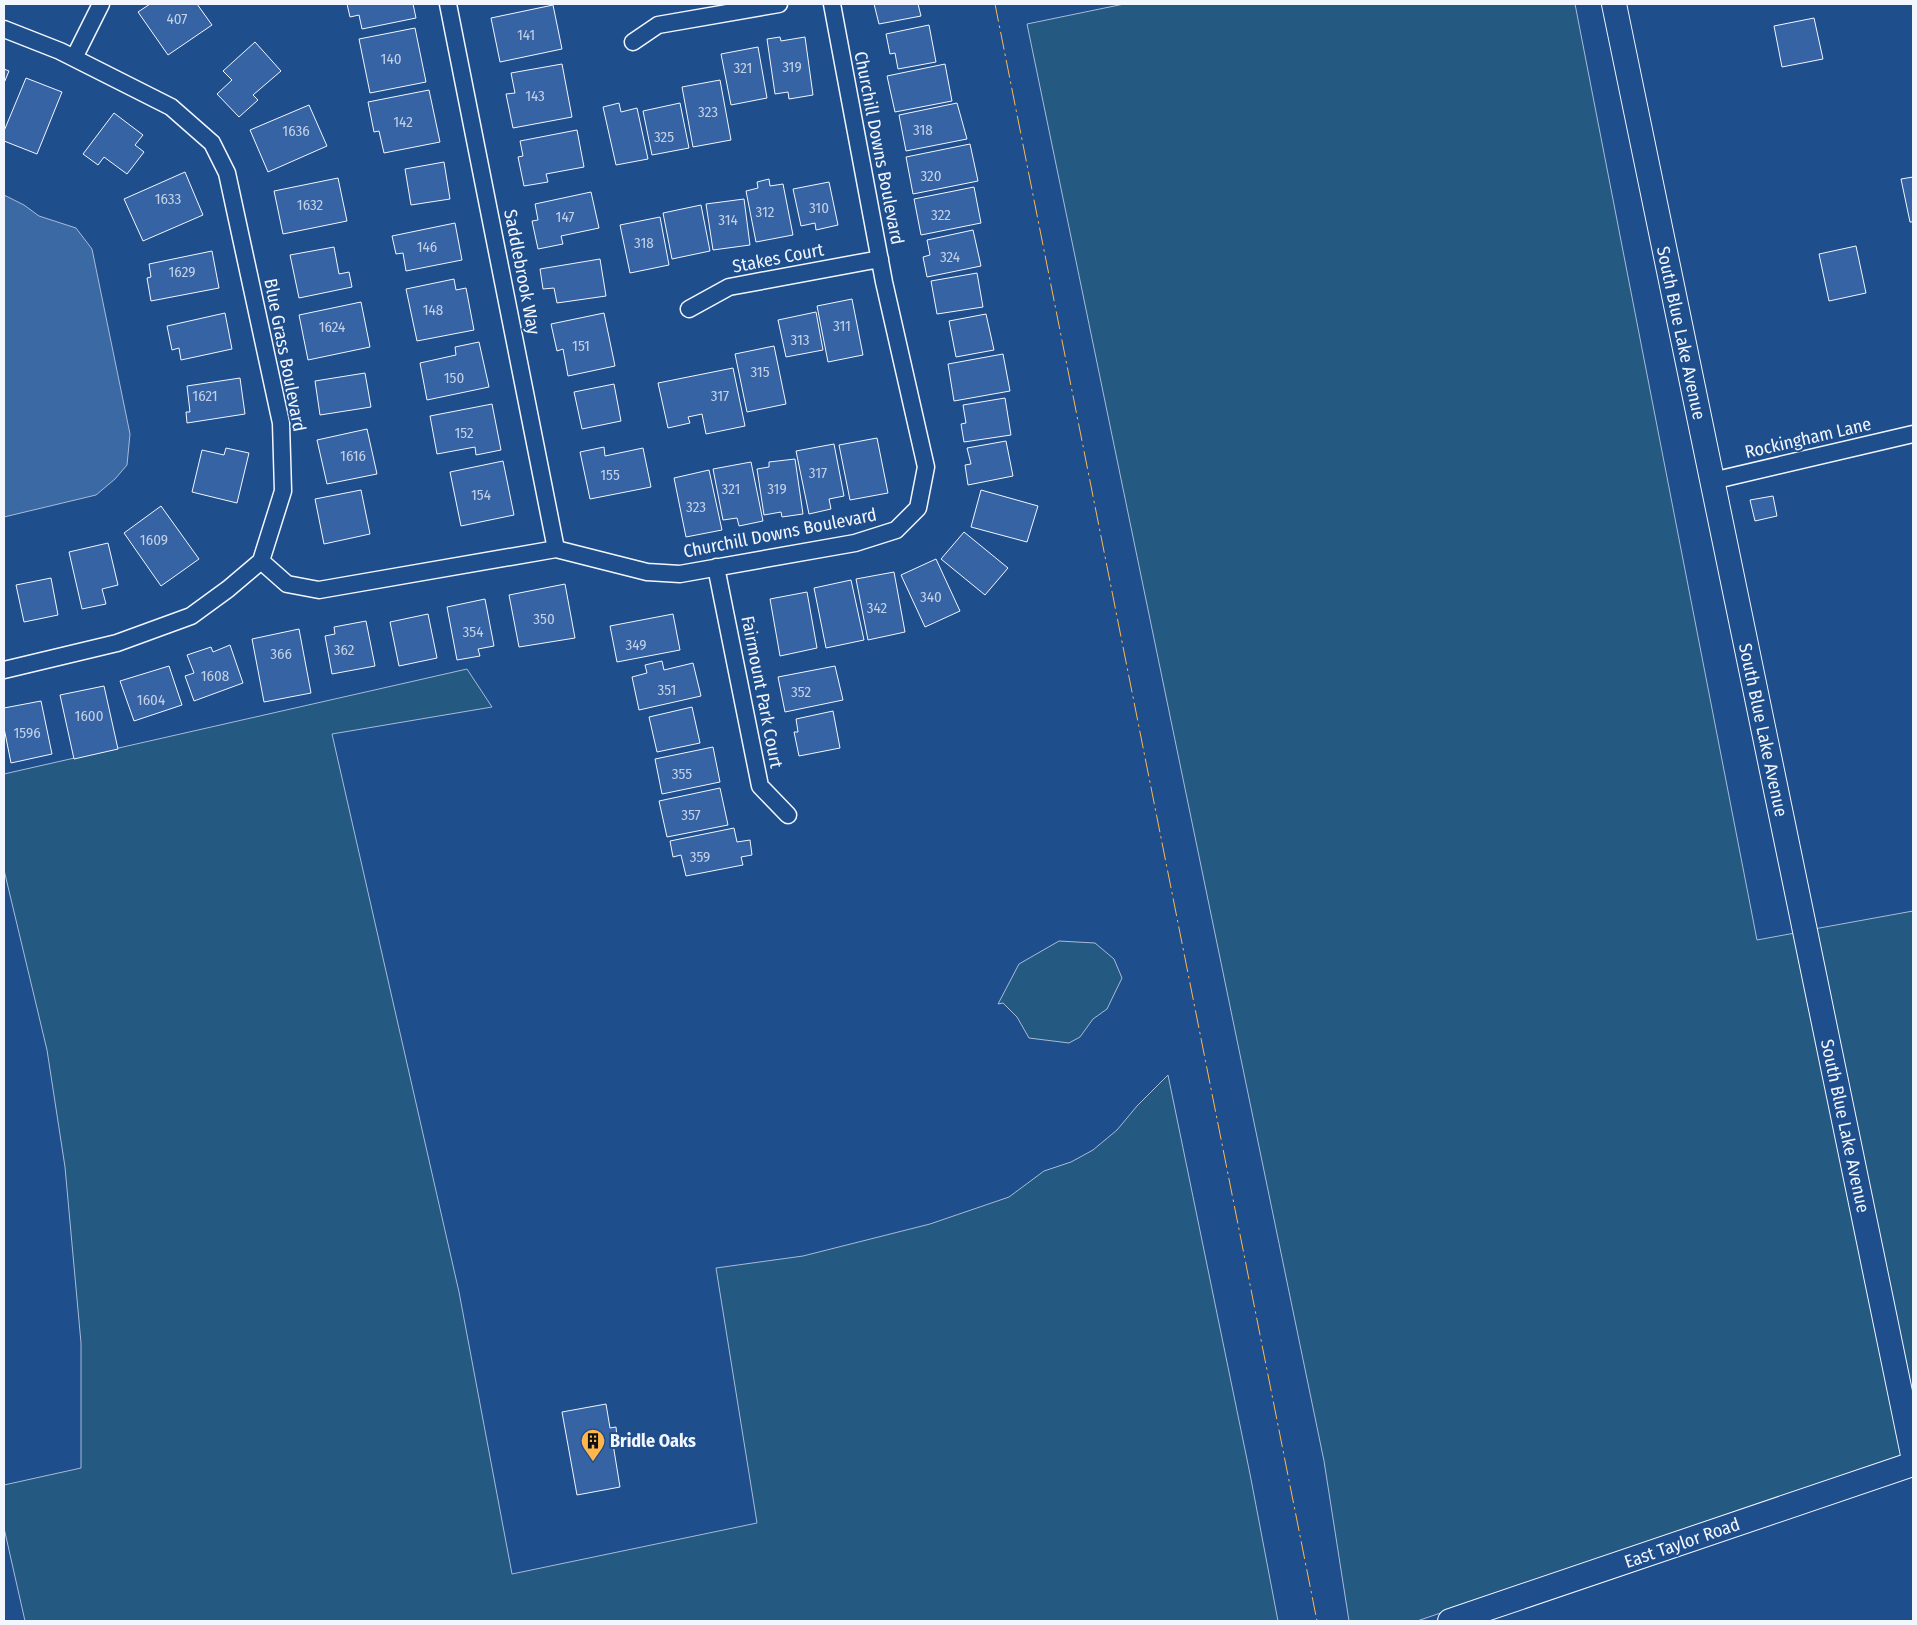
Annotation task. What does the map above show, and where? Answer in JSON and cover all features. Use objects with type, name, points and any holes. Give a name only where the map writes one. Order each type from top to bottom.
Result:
[{"type":"main road","name":"South Blue Lake Avenue","points":[[1614,4],[1913,1455]]},
{"type":"main road","name":"East Taylor Road","points":[[1450,1621],[1913,1464]]},
{"type":"street","points":[[74,58],[101,4]]},
{"type":"street","name":"Saddlebrook Way","points":[[448,4],[556,549]]},
{"type":"street","points":[[633,42],[658,25],[779,4]]},
{"type":"street","name":"Churchill Downs Boulevard","points":[[262,561],[287,584],[319,590],[556,549],[647,572],[680,574],[855,543],[896,530],[918,508],[926,467],[880,259],[832,4]]},
{"type":"street","name":"Blue Grass Boulevard","points":[[4,28],[74,58],[172,107],[212,144],[227,173],[281,423],[283,491],[262,561]]},
{"type":"street","name":"Stakes Court","points":[[689,309],[729,287],[880,259]]},
{"type":"street","name":"Rockingham Lane","points":[[1712,481],[1913,434]]},
{"type":"street","points":[[4,670],[117,643],[191,616],[262,561]]},
{"type":"street","name":"Fairmount Park Court","points":[[716,567],[760,786],[788,815]]},
{"type":"shaded area","points":[[1124,4],[1575,4],[1757,940],[1795,933],[1904,1456],[1417,1621],[1349,1621],[1324,1461],[1027,24]]},
{"type":"shaded area","points":[[4,195],[24,205],[39,216],[76,228],[92,249],[130,434],[127,465],[115,479],[96,495],[4,517]]},
{"type":"shaded area","points":[[467,669],[492,707],[332,734],[459,1292],[512,1574],[757,1523],[716,1268],[803,1256],[930,1224],[1009,1197],[1044,1171],[1071,1162],[1093,1150],[1117,1130],[1137,1106],[1168,1075],[1250,1474],[1278,1621],[25,1621],[4,1528],[4,1485],[81,1468],[81,1343],[65,1167],[47,1050],[4,870],[4,774]]},
{"type":"shaded area","points":[[1913,911],[1913,1408],[1814,929]]},
{"type":"shaded area","points":[[1059,941],[1095,943],[1114,959],[1122,978],[1107,1009],[1093,1019],[1080,1037],[1069,1043],[1029,1038],[1017,1017],[1003,1003],[998,1004],[1019,964]]},
{"type":"building","points":[[150,4],[197,4],[212,25],[168,55],[138,12]]},
{"type":"building","points":[[347,4],[413,4],[416,18],[362,29],[359,15],[350,17]]},
{"type":"building","points":[[874,4],[918,4],[921,16],[879,24]]},
{"type":"building","points":[[553,5],[562,49],[500,62],[491,18]]},
{"type":"building","points":[[1814,18],[1823,59],[1782,67],[1774,26]]},
{"type":"building","points":[[929,25],[936,62],[898,69],[895,53],[890,54],[886,34]]},
{"type":"building","points":[[415,28],[426,82],[370,93],[359,39]]},
{"type":"building","points":[[780,37],[781,41],[805,37],[813,95],[789,99],[788,92],[775,94],[767,39]]},
{"type":"building","points":[[255,42],[281,71],[253,95],[258,100],[239,117],[217,94],[232,80],[223,71]]},
{"type":"building","points":[[758,47],[767,98],[731,105],[721,54]]},
{"type":"building","points":[[562,64],[572,117],[513,128],[506,94],[515,93],[511,73]]},
{"type":"building","points":[[945,64],[952,101],[895,112],[887,76]]},
{"type":"building","points":[[4,69],[9,71],[4,83]]},
{"type":"building","points":[[26,78],[62,92],[37,154],[4,141],[4,131]]},
{"type":"building","points":[[720,80],[731,140],[693,147],[682,87]]},
{"type":"building","points":[[429,90],[440,142],[384,153],[379,131],[374,132],[368,102]]},
{"type":"building","points":[[619,103],[621,112],[637,108],[648,159],[616,165],[603,107]]},
{"type":"building","points":[[680,103],[689,148],[652,155],[643,111]]},
{"type":"building","points":[[957,103],[967,139],[906,151],[899,115]]},
{"type":"building","points":[[309,105],[327,146],[268,172],[250,130]]},
{"type":"building","points":[[114,113],[143,135],[135,145],[144,152],[127,174],[104,157],[98,165],[83,154]]},
{"type":"building","points":[[577,130],[584,167],[546,174],[548,182],[524,186],[518,157],[523,156],[520,141]]},
{"type":"building","points":[[970,144],[978,181],[913,194],[906,157]]},
{"type":"building","points":[[444,162],[450,199],[411,205],[405,169]]},
{"type":"building","points":[[185,172],[203,215],[143,241],[124,199]]},
{"type":"building","points":[[1913,177],[1913,222],[1910,222],[1901,179]]},
{"type":"building","points":[[338,178],[347,221],[283,234],[274,191]]},
{"type":"building","points":[[769,179],[770,186],[783,184],[793,235],[756,242],[746,191],[758,188],[757,182]]},
{"type":"building","points":[[829,182],[838,225],[816,230],[815,223],[801,226],[793,189]]},
{"type":"building","points":[[974,187],[981,223],[921,235],[914,199]]},
{"type":"building","points":[[591,192],[599,228],[561,236],[563,244],[538,249],[532,221],[538,220],[535,204]]},
{"type":"building","points":[[744,199],[750,245],[713,250],[706,204]]},
{"type":"building","points":[[701,205],[710,251],[672,259],[663,213]]},
{"type":"building","points":[[660,217],[669,265],[630,273],[620,225]]},
{"type":"building","points":[[455,223],[462,260],[406,271],[403,253],[396,254],[392,236]]},
{"type":"building","points":[[973,230],[981,266],[927,277],[923,257],[930,255],[927,240]]},
{"type":"building","points":[[1856,246],[1866,293],[1829,301],[1819,254]]},
{"type":"building","points":[[334,247],[339,274],[349,272],[352,287],[299,298],[290,255]]},
{"type":"building","points":[[212,251],[219,288],[151,301],[147,278],[151,277],[149,264]]},
{"type":"building","points":[[600,259],[606,296],[557,303],[554,288],[543,289],[540,269]]},
{"type":"building","points":[[977,273],[983,307],[937,314],[931,281]]},
{"type":"building","points":[[454,279],[456,290],[466,288],[474,330],[417,341],[406,289]]},
{"type":"building","points":[[852,299],[863,355],[828,362],[817,306]]},
{"type":"building","points":[[361,302],[370,347],[308,360],[299,315]]},
{"type":"building","points":[[816,312],[823,350],[786,357],[778,320]]},
{"type":"building","points":[[225,313],[232,349],[181,360],[179,348],[172,350],[167,326]]},
{"type":"building","points":[[604,313],[615,366],[568,376],[563,349],[557,351],[551,324]]},
{"type":"building","points":[[986,314],[994,350],[956,357],[949,321]]},
{"type":"building","points":[[479,342],[489,387],[427,400],[420,363],[456,355],[455,347]]},
{"type":"building","points":[[774,346],[786,404],[747,412],[735,354]]},
{"type":"building","points":[[1003,354],[1010,391],[954,401],[948,364]]},
{"type":"building","points":[[733,368],[745,426],[706,434],[702,414],[688,417],[690,423],[668,428],[658,383]]},
{"type":"building","points":[[365,373],[371,407],[320,415],[315,381]]},
{"type":"building","points":[[240,378],[245,414],[187,423],[186,412],[190,412],[187,386]]},
{"type":"building","points":[[614,384],[621,421],[582,429],[574,392]]},
{"type":"building","points":[[1005,398],[1011,435],[964,442],[961,424],[966,423],[963,405]]},
{"type":"building","points":[[492,404],[501,450],[476,455],[475,447],[437,454],[430,416]]},
{"type":"building","points":[[367,429],[377,474],[327,484],[317,440]]},
{"type":"building","points":[[877,438],[888,493],[850,500],[839,445]]},
{"type":"building","points":[[1006,441],[1013,476],[968,485],[965,465],[971,464],[967,448]]},
{"type":"building","points":[[834,444],[844,496],[829,499],[831,509],[809,514],[796,451]]},
{"type":"building","points":[[604,447],[605,456],[643,448],[651,487],[590,499],[580,452]]},
{"type":"building","points":[[226,448],[249,453],[237,503],[192,492],[202,450],[224,455]]},
{"type":"building","points":[[795,459],[803,514],[782,517],[781,512],[764,515],[757,469],[769,467],[769,462]]},
{"type":"building","points":[[503,461],[514,515],[461,526],[450,472]]},
{"type":"building","points":[[751,462],[763,521],[739,526],[737,518],[723,520],[713,469]]},
{"type":"building","points":[[709,470],[722,530],[686,537],[674,478]]},
{"type":"building","points":[[361,490],[370,534],[324,544],[315,499]]},
{"type":"building","points":[[981,490],[1038,506],[1027,542],[971,527]]},
{"type":"building","points":[[1773,496],[1777,516],[1755,521],[1750,500]]},
{"type":"building","points":[[161,506],[199,559],[161,586],[124,533]]},
{"type":"building","points":[[964,532],[1008,568],[985,595],[941,559]]},
{"type":"building","points":[[108,543],[118,585],[102,589],[106,604],[82,609],[69,552]]},
{"type":"building","points":[[936,559],[960,611],[925,627],[901,575]]},
{"type":"building","points":[[894,572],[905,632],[868,640],[856,579]]},
{"type":"building","points":[[51,578],[58,615],[24,622],[16,585]]},
{"type":"building","points":[[851,580],[864,640],[826,648],[814,588]]},
{"type":"building","points":[[565,584],[575,638],[519,647],[509,595]]},
{"type":"building","points":[[807,592],[817,648],[780,656],[770,599]]},
{"type":"building","points":[[485,599],[494,646],[478,649],[480,656],[457,660],[447,607]]},
{"type":"building","points":[[428,614],[437,658],[399,666],[390,622]]},
{"type":"building","points":[[673,614],[680,650],[617,662],[610,626]]},
{"type":"building","points":[[366,621],[375,666],[332,674],[325,636],[335,634],[334,627]]},
{"type":"building","points":[[299,629],[311,693],[264,702],[252,639]]},
{"type":"building","points":[[230,645],[243,683],[194,701],[185,676],[194,673],[187,655],[211,647],[213,652]]},
{"type":"building","points":[[662,661],[664,670],[693,663],[701,696],[639,710],[632,677],[647,673],[645,665]]},
{"type":"building","points":[[169,666],[182,705],[134,721],[120,681]]},
{"type":"building","points":[[835,666],[843,700],[785,712],[778,677]]},
{"type":"building","points":[[104,686],[118,749],[74,759],[60,695]]},
{"type":"building","points":[[41,701],[52,754],[11,763],[4,728],[4,708]]},
{"type":"building","points":[[692,707],[700,743],[657,752],[649,717]]},
{"type":"building","points":[[833,711],[840,748],[799,756],[794,732],[798,732],[796,719]]},
{"type":"building","points":[[713,747],[720,782],[662,794],[655,759]]},
{"type":"building","points":[[720,788],[728,825],[667,837],[659,801]]},
{"type":"building","points":[[734,828],[737,842],[750,840],[752,855],[741,857],[743,865],[686,876],[681,855],[673,857],[670,841]]},
{"type":"building","name":"Bridle Oaks","points":[[606,1404],[610,1428],[616,1427],[617,1437],[612,1438],[620,1487],[577,1495],[562,1412]]},
{"type":"power","points":[[995,4],[1317,1621]]},
{"type":"place","name":"Bridle Oaks","points":[[593,1462]]}]
